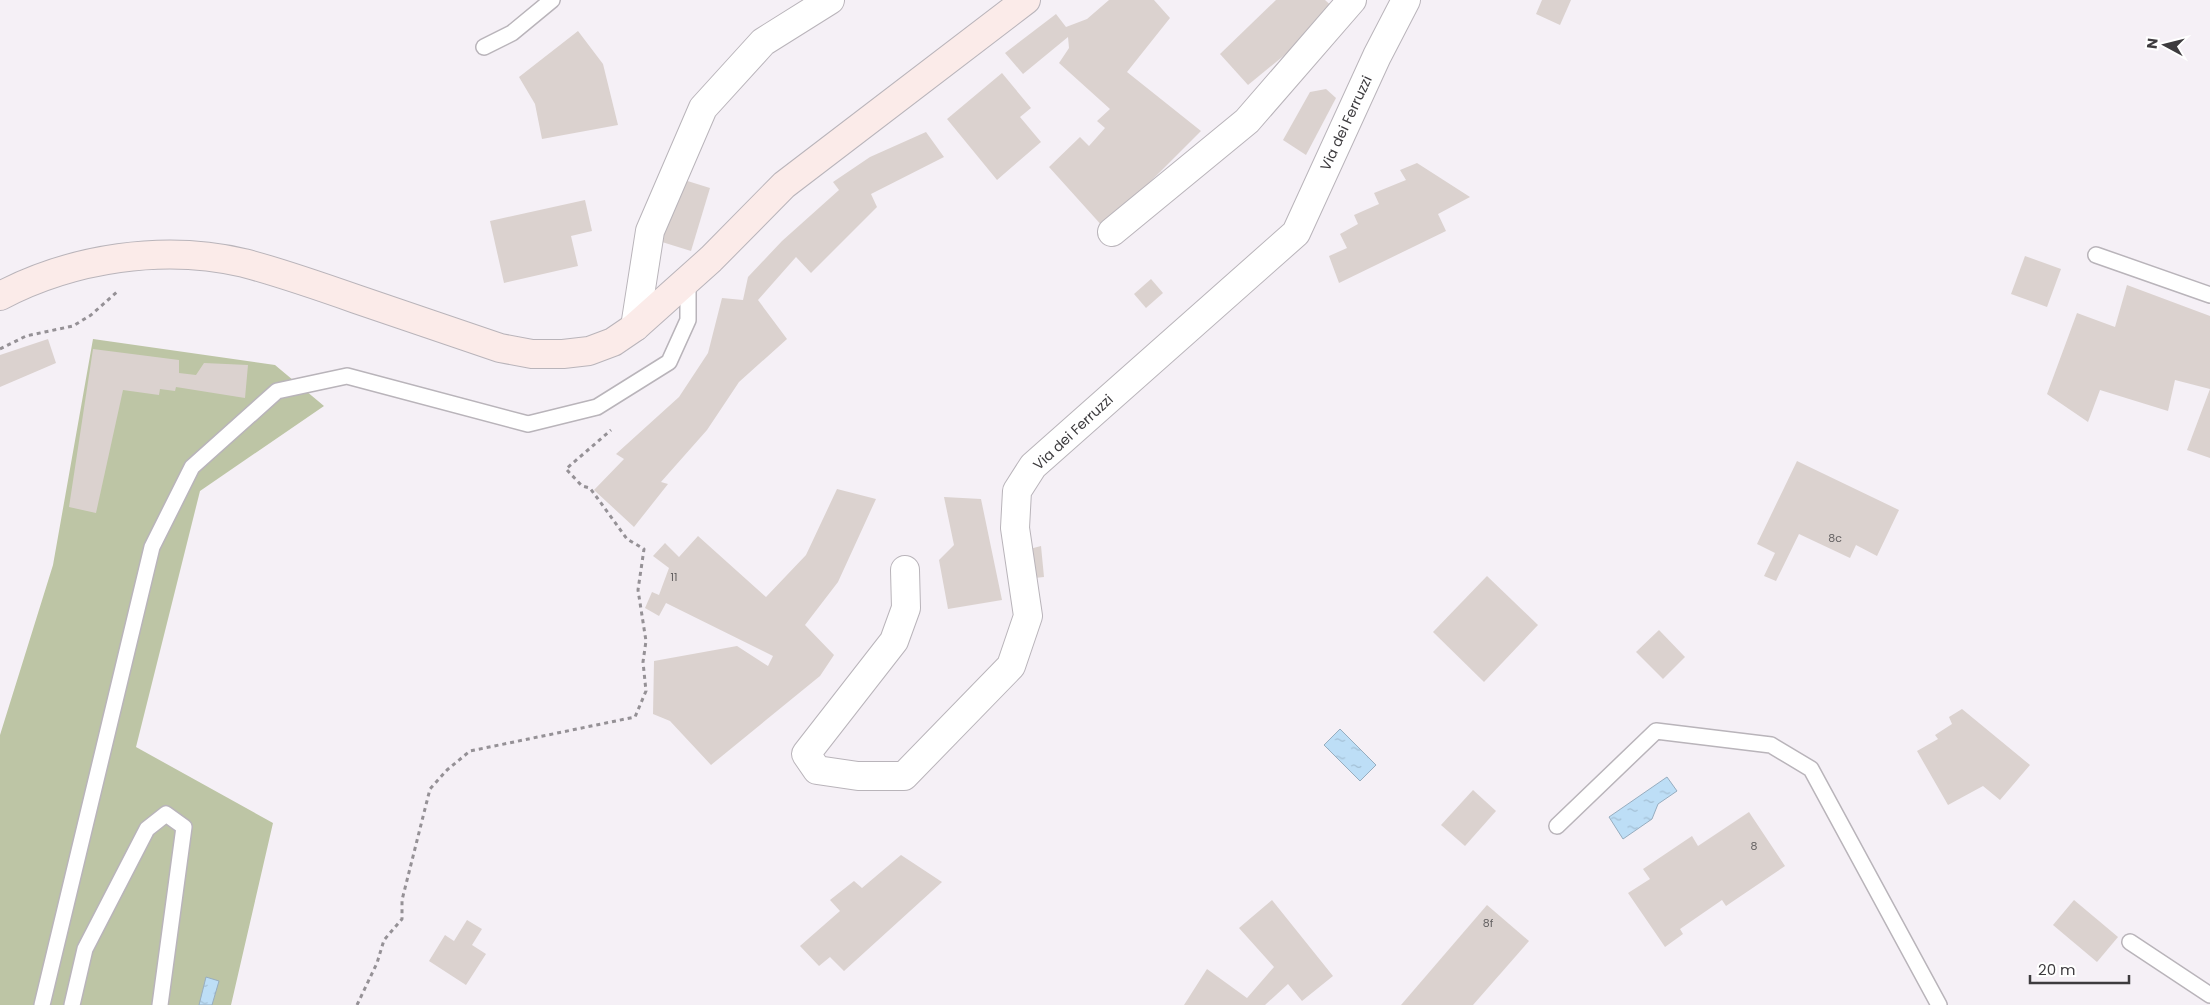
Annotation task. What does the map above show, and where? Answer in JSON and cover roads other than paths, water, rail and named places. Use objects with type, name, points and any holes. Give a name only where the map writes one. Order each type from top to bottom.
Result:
[{"type":"main road","points":[[0,296],[24,284],[76,267],[131,257],[170,254],[242,263],[288,276],[500,348],[532,354],[562,354],[589,351],[613,342],[635,327],[711,259],[784,185],[1026,0]]},
{"type":"street","points":[[635,327],[650,231],[703,108],[763,42],[830,0]]},
{"type":"street","points":[[1112,232],[1247,121],[1352,0]]},
{"type":"street","name":"Via dei Ferruzzi","points":[[905,570],[906,608],[894,641],[806,754],[817,770],[858,776],[904,776],[1011,666],[1028,616],[1016,528],[1017,491],[1033,466],[1296,233],[1376,56],[1406,0]]},
{"type":"lane","points":[[484,47],[512,33],[552,0]]},
{"type":"lane","points":[[2096,255],[2210,295]]},
{"type":"lane","points":[[42,1005],[152,547],[192,467],[277,391],[347,376],[528,424],[597,407],[670,362],[688,320],[688,279]]},
{"type":"lane","points":[[1557,826],[1656,730],[1771,745],[1811,769],[1939,1005]]},
{"type":"lane","points":[[72,1005],[85,949],[147,829],[166,814],[184,827],[160,1005]]},
{"type":"lane","points":[[2130,942],[2210,995]]},
{"type":"water","points":[[1340,729],[1376,765],[1360,781],[1324,745]]},
{"type":"water","points":[[1667,777],[1677,791],[1658,804],[1652,819],[1623,839],[1609,817]]},
{"type":"water","points":[[206,977],[219,981],[212,1005],[199,1005]]}]
